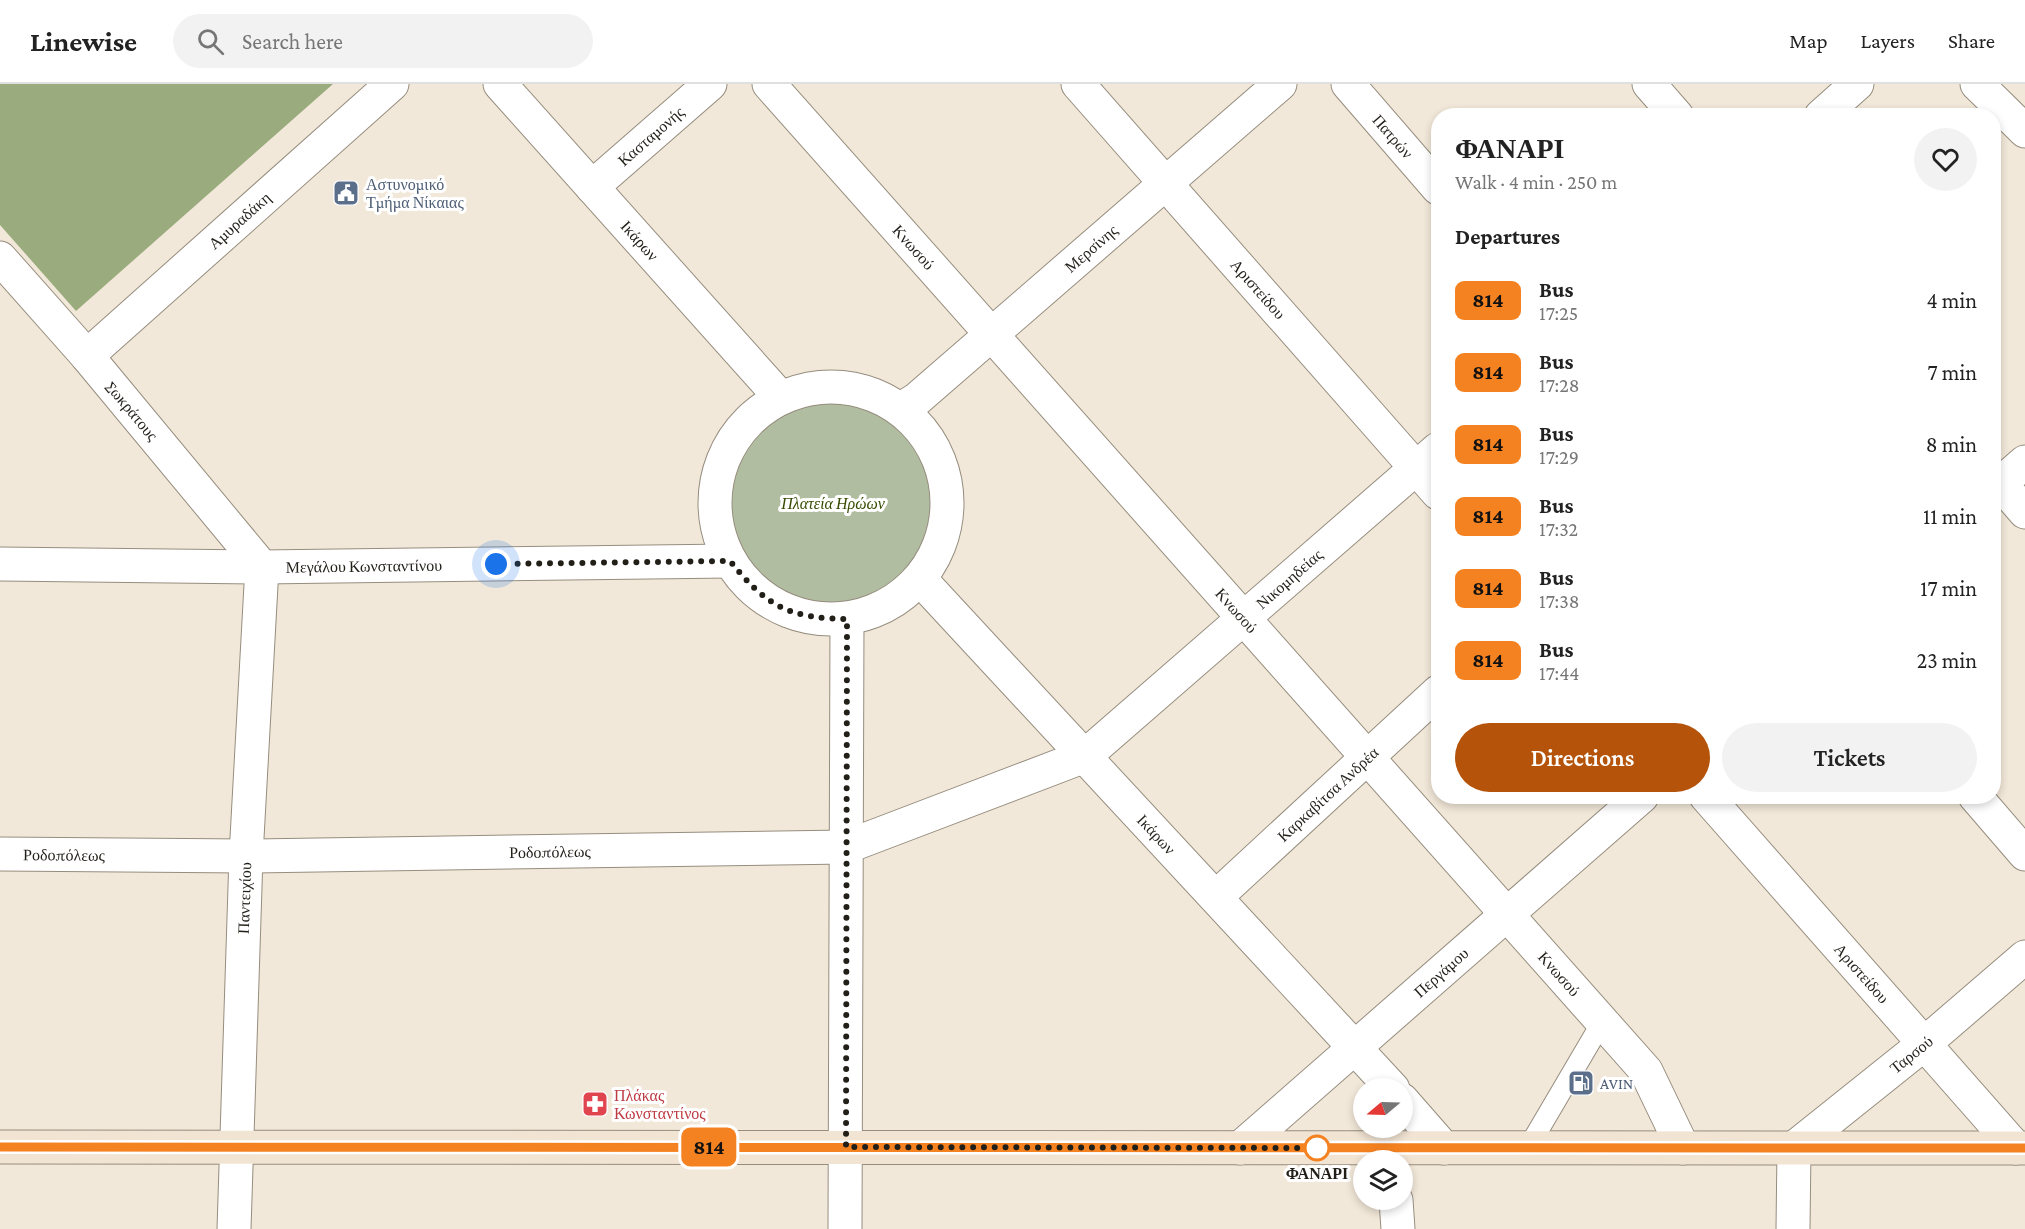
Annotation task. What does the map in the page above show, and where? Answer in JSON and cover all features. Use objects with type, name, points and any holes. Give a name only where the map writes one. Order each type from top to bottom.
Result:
[{"type":"main road","points":[[0,1147],[1240,1148],[1353,1152]]},
{"type":"main road","points":[[1413,1152],[1444,1148],[2020,1148]]},
{"type":"street","name":"Αμυραδάκη","points":[[87,356],[392,84]]},
{"type":"street","name":"Ικάρων","points":[[500,84],[780,398]]},
{"type":"street","name":"Κασταμονής","points":[[592,187],[710,84]]},
{"type":"street","name":"Κνωσού","points":[[769,84],[1646,1071],[1683,1148]]},
{"type":"street","name":"Αριστείδου","points":[[1078,84],[1166,183],[1428,458]]},
{"type":"street","name":"Μερσίνης","points":[[901,409],[917,399],[1280,84]]},
{"type":"street","name":"Πατρών","points":[[1348,84],[1431,180]]},
{"type":"street","points":[[1649,84],[1670,108]]},
{"type":"street","points":[[1830,108],[1857,84]]},
{"type":"street","points":[[1977,84],[2025,131]]},
{"type":"street","name":"Σωκράτους","points":[[0,258],[87,356],[262,567]]},
{"type":"street","points":[[842,386],[873,393],[901,409],[921,428],[936,451],[945,476],[947,495],[945,531],[935,556],[920,579],[899,598],[874,612],[847,619],[812,619],[780,608],[752,588],[730,561],[717,525],[715,487],[726,451],[748,420],[780,398],[810,388],[842,386]]},
{"type":"street","name":"Νικομηδείας","points":[[1085,756],[1428,458]]},
{"type":"street","points":[[2001,479],[2025,462]]},
{"type":"street","points":[[2001,488],[2025,512]]},
{"type":"street","name":"Μεγάλου Κωνσταντίνου","points":[[0,564],[262,567],[730,561]]},
{"type":"street","name":"Παντειχίου","points":[[234,1229],[246,856],[262,567]]},
{"type":"street","name":"Ικάρων","points":[[920,579],[1383,1078]]},
{"type":"street","points":[[846,1229],[847,619]]},
{"type":"street","name":"Καρκαβίτσα Ανδρέα","points":[[1216,897],[1431,698]]},
{"type":"street","name":"Ροδοπόλεως","points":[[0,854],[246,856],[846,848],[1085,756]]},
{"type":"street","name":"Περγάμου","points":[[1240,1148],[1633,804]]},
{"type":"street","name":"Αριστείδου","points":[[1713,804],[1924,1044],[2020,1148]]},
{"type":"street","points":[[1981,804],[2025,854]]},
{"type":"street","name":"Ταρσού","points":[[1794,1148],[1924,1044],[2025,957]]},
{"type":"street","points":[[1413,1113],[1444,1148]]},
{"type":"street","points":[[1793,1229],[1794,1148]]},
{"type":"street","points":[[1397,1210],[1398,1229]]},
{"type":"lane","points":[[1528,1148],[1602,1022]]},
{"type":"green space","points":[[0,84],[333,84],[76,311],[0,225]]},
{"type":"green space","name":"Πλατεία Ηρώων","points":[[833,400],[853,402],[872,408],[889,417],[905,430],[918,446],[927,463],[933,482],[935,502],[933,522],[927,541],[918,558],[905,574],[889,587],[872,596],[853,602],[833,604],[813,602],[794,596],[777,587],[761,574],[748,558],[739,541],[733,522],[731,502],[733,482],[739,463],[748,446],[761,430],[777,417],[794,408],[813,402]]},
{"type":"bus line","name":"814","points":[[0,1147],[2025,1148]]},
{"type":"place","name":"Αστυνομικό Τμήμα Νίκαιας","points":[[346,193]]},
{"type":"place","name":"AVIN","points":[[1581,1083]]},
{"type":"place","name":"Πλάκας Κωνσταντίνος","points":[[595,1104]]},
{"type":"place","name":"ΦΑΝΑΡΙ","points":[[1317,1148]]},
{"type":"route","points":[[496,564],[730,561],[752,588],[780,608],[812,619],[847,619],[846,1147],[1317,1148]]}]
